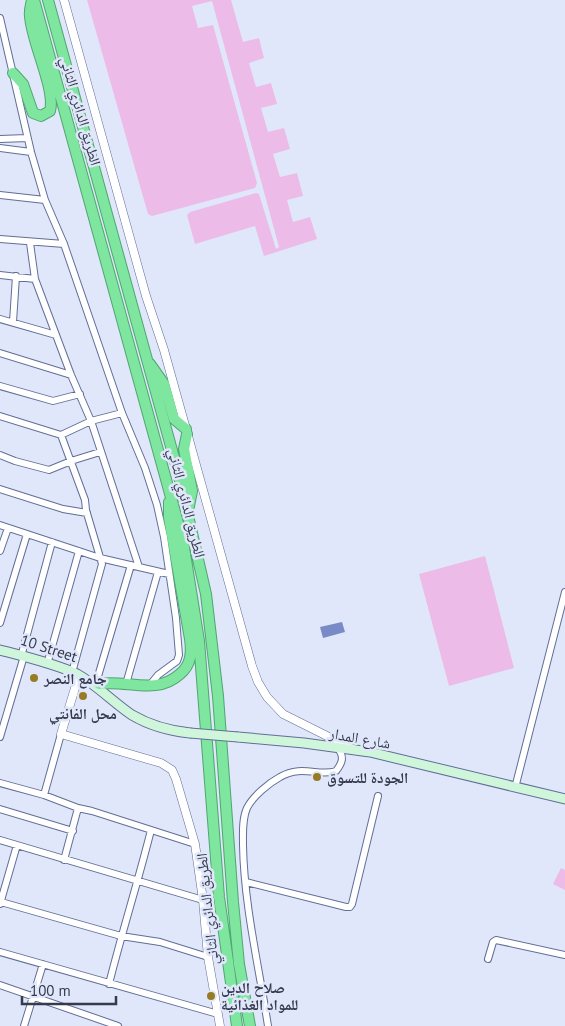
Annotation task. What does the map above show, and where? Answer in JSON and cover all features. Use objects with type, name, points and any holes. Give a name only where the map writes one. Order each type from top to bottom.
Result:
[{"type":"highway","points":[[13,73],[23,84],[33,113],[41,116],[50,112],[50,98],[46,78],[30,15],[33,0]]},
{"type":"highway","name":"الطريق الدائري الثاني","points":[[33,0],[183,541],[199,641],[219,898],[236,1026]]},
{"type":"highway","name":"الطريق الدائري الثاني","points":[[48,0],[178,472],[206,594],[214,650],[239,964],[250,1026]]},
{"type":"highway","points":[[147,359],[164,384],[174,419],[187,432],[184,456],[192,491],[188,512]]},
{"type":"highway","points":[[97,683],[160,685],[178,677],[191,660],[192,650],[169,518],[168,486]]},
{"type":"main road","name":"10 Street","points":[[0,649],[48,661],[76,672],[97,683],[147,722]]},
{"type":"main road","name":"10 Street","points":[[23,655],[76,672],[133,715],[147,722]]},
{"type":"main road","name":"شارع المدار","points":[[147,722],[178,732],[354,750],[565,800]]},
{"type":"street","points":[[64,0],[146,296],[164,350],[245,644],[258,682],[274,706],[283,714],[354,750]]},
{"type":"street","points":[[0,18],[31,152],[45,200],[64,244],[122,413],[145,468],[157,505],[164,537],[176,618],[179,658],[149,686]]},
{"type":"street","points":[[0,50],[8,51]]},
{"type":"street","points":[[0,139],[28,138]]},
{"type":"street","points":[[0,148],[31,152]]},
{"type":"street","points":[[0,195],[45,200]]},
{"type":"street","points":[[0,239],[30,243],[64,244]]},
{"type":"street","points":[[30,243],[35,279],[71,376],[91,421],[139,567]]},
{"type":"street","points":[[0,274],[35,279]]},
{"type":"street","points":[[13,322],[16,276]]},
{"type":"street","points":[[0,318],[56,335]]},
{"type":"street","points":[[0,353],[71,376]]},
{"type":"street","points":[[0,386],[53,401],[80,394]]},
{"type":"street","points":[[0,416],[61,435],[91,421],[122,413]]},
{"type":"street","points":[[44,795],[61,734],[102,564],[85,500],[61,435]]},
{"type":"street","points":[[0,455],[49,470],[100,452]]},
{"type":"street","points":[[0,489],[63,509],[87,513]]},
{"type":"street","points":[[0,525],[100,558],[169,574]]},
{"type":"street","points":[[0,551],[8,528]]},
{"type":"street","points":[[0,623],[27,534]]},
{"type":"street","points":[[0,737],[52,542]]},
{"type":"street","points":[[48,661],[79,551]]},
{"type":"street","points":[[97,683],[132,565]]},
{"type":"street","points":[[126,684],[158,572]]},
{"type":"street","points":[[515,788],[565,592]]},
{"type":"street","points":[[61,734],[161,763],[172,770],[195,844],[203,900],[208,957],[220,1026]]},
{"type":"street","points":[[268,1026],[246,882],[243,836],[245,817],[249,805],[264,788],[286,774],[304,770],[336,771],[343,759],[338,748]]},
{"type":"street","points":[[0,783],[44,795],[78,808],[195,844]]},
{"type":"street","points":[[246,882],[346,908],[350,907],[378,796]]},
{"type":"street","points":[[64,860],[78,808]]},
{"type":"street","points":[[0,809],[72,831]]},
{"type":"street","points":[[109,984],[151,830]]},
{"type":"street","points":[[0,840],[203,900]]},
{"type":"street","points":[[17,845],[0,903],[121,936],[160,942],[208,957]]},
{"type":"street","points":[[488,959],[493,942],[496,940],[565,955]]},
{"type":"street","points":[[0,952],[218,1014]]},
{"type":"street","points":[[24,1026],[43,964]]},
{"type":"street","points":[[0,985],[118,1026]]},
{"type":"shaded area","points":[[87,0],[231,0],[243,42],[259,38],[264,58],[249,63],[256,87],[271,83],[277,104],[261,108],[268,132],[284,128],[290,149],[273,154],[280,177],[297,173],[303,196],[287,200],[293,222],[310,217],[317,239],[264,256],[255,226],[195,244],[187,215],[190,212],[256,193],[259,194],[276,249],[279,247],[212,1],[192,6],[198,28],[213,25],[257,183],[255,188],[152,216],[148,214]]},
{"type":"shaded area","points":[[485,556],[514,668],[449,686],[419,574]]},
{"type":"shaded area","points":[[561,868],[565,870],[565,890],[553,884]]},
{"type":"water","points":[[342,622],[345,632],[323,638],[320,627]]},
{"type":"place","name":"جامع النصر","points":[[34,678]]},
{"type":"place","name":"محل الفانتي","points":[[83,696]]},
{"type":"place","name":"الجودة للتسوق","points":[[317,777]]},
{"type":"place","name":"صلاح الدين للمواد الغذائية","points":[[211,996]]}]
